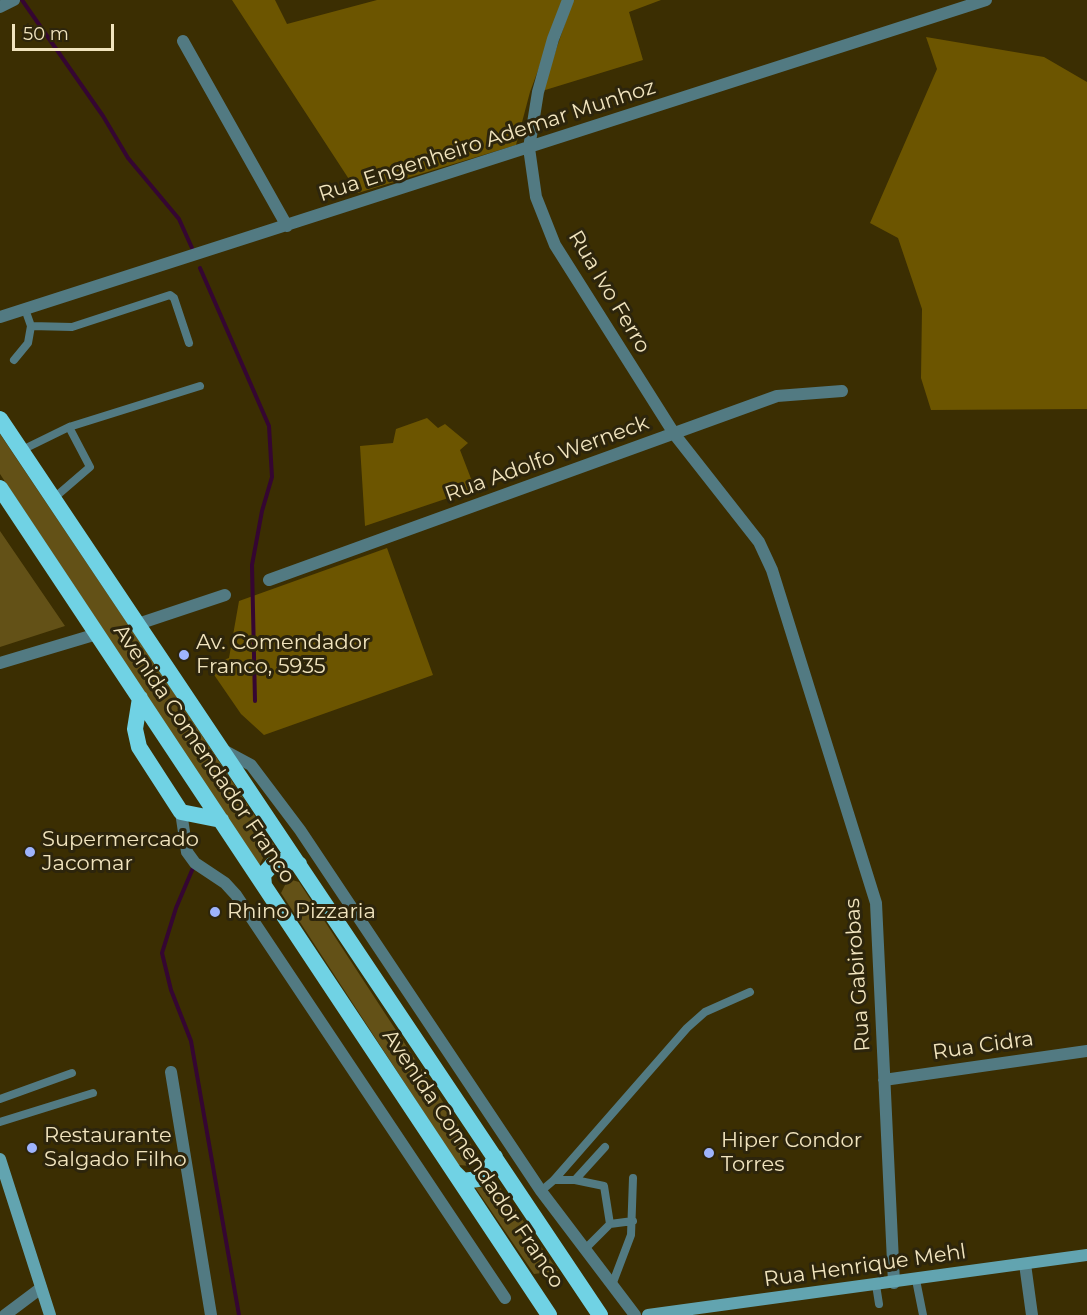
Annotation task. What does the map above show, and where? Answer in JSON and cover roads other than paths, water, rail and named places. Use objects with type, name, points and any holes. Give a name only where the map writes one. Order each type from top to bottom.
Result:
[{"type":"highway","name":"Avenida Comendador Franco","points":[[0,419],[225,751],[600,1315]]},
{"type":"highway","name":"Avenida Comendador Franco","points":[[0,488],[549,1315]]},
{"type":"highway","points":[[140,698],[135,729],[139,747],[181,812],[220,820]]},
{"type":"highway","points":[[264,885],[263,875],[272,865],[285,860],[299,864]]},
{"type":"highway","points":[[455,1173],[463,1181],[478,1179],[489,1170],[495,1157]]},
{"type":"main road","points":[[0,1159],[3,1180],[50,1315]]},
{"type":"main road","name":"Rua Henrique Mehl","points":[[648,1315],[1087,1255]]},
{"type":"street","name":"Rua Ivo Ferro","points":[[568,0],[553,39],[538,92],[529,148],[536,197],[555,245],[675,435],[759,542],[772,570]]},
{"type":"street","name":"Rua Engenheiro Ademar Munhoz","points":[[0,317],[986,0]]},
{"type":"street","points":[[183,41],[287,226]]},
{"type":"street","name":"Rua Adolfo Werneck","points":[[269,580],[675,435],[777,396],[801,392],[842,391]]},
{"type":"street","name":"Rua Gabirobas","points":[[772,570],[876,903],[894,1283]]},
{"type":"street","points":[[138,624],[225,595]]},
{"type":"street","points":[[0,663],[97,633]]},
{"type":"street","name":"Avenida Comendador Franco","points":[[225,751],[251,765],[300,830],[541,1191],[635,1315]]},
{"type":"street","points":[[181,812],[183,834],[191,858],[236,895],[504,1298]]},
{"type":"street","name":"Rua Cidra","points":[[884,1080],[1087,1051]]},
{"type":"street","points":[[171,1072],[210,1315]]},
{"type":"street","points":[[1026,1264],[1032,1315]]},
{"type":"street","points":[[5,1315],[41,1288]]},
{"type":"lane","points":[[31,326],[72,327],[170,295],[174,298],[189,343]]},
{"type":"lane","points":[[14,360],[28,344],[31,326],[25,309]]},
{"type":"lane","points":[[22,450],[69,427],[200,386]]},
{"type":"lane","points":[[54,498],[90,467],[69,427]]},
{"type":"lane","points":[[541,1191],[554,1180],[687,1028],[705,1012],[750,992]]},
{"type":"lane","points":[[0,1099],[72,1073]]},
{"type":"lane","points":[[0,1122],[93,1094]]},
{"type":"lane","points":[[575,1180],[605,1147]]},
{"type":"lane","points":[[612,1285],[631,1235],[633,1178]]},
{"type":"lane","points":[[554,1180],[575,1180],[604,1186],[610,1224]]},
{"type":"lane","points":[[585,1249],[610,1224],[633,1221]]},
{"type":"lane","points":[[916,1280],[923,1315]]},
{"type":"lane","points":[[876,1285],[879,1304]]},
{"type":"waterway","points":[[22,0],[103,116],[128,158],[179,219],[192,248]]},
{"type":"waterway","points":[[200,268],[269,426],[272,477],[262,511],[252,565],[255,701]]},
{"type":"waterway","points":[[193,868],[176,908],[162,953],[171,990],[191,1041],[239,1315]]},
{"type":"place","name":"Av. Comendador Franco, 5935","points":[[184,655]]},
{"type":"place","name":"Supermercado Jacomar","points":[[30,852]]},
{"type":"place","name":"Rhino Pizzaria","points":[[215,912]]},
{"type":"place","name":"Restaurante Salgado Filho","points":[[32,1148]]},
{"type":"place","name":"Hiper Condor Torres","points":[[709,1153]]}]
